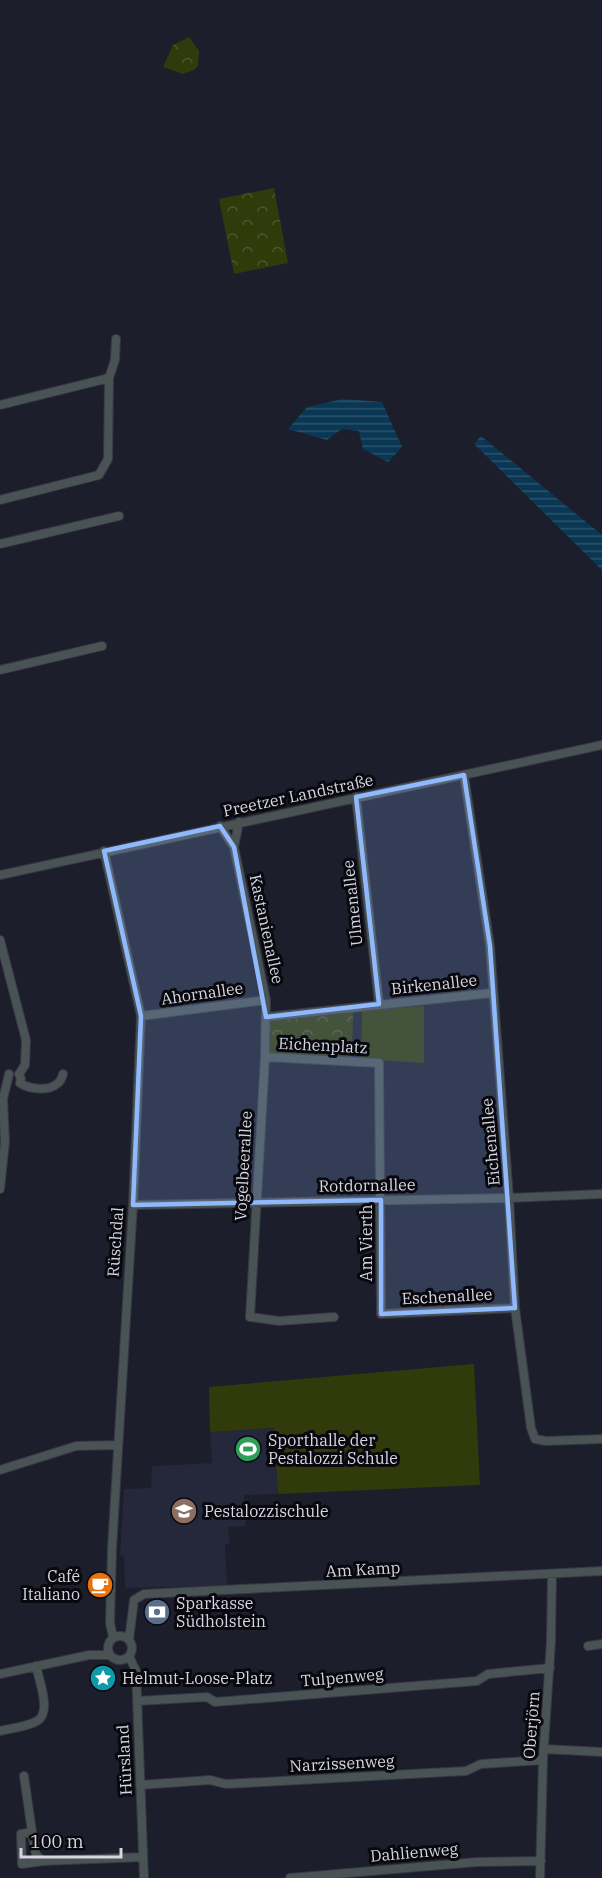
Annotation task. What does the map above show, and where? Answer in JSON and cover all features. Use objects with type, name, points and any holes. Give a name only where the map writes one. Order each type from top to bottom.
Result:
[{"type":"street","points":[[0,500],[99,475],[108,459],[109,378],[115,360],[116,339]]},
{"type":"street","points":[[0,405],[109,378]]},
{"type":"street","points":[[0,544],[119,516]]},
{"type":"street","points":[[0,670],[102,646]]},
{"type":"street","points":[[602,745],[602,756]]},
{"type":"street","name":"Preetzer Landstraße","points":[[0,875],[602,745]]},
{"type":"street","name":"Eichenallee","points":[[464,775],[490,946],[515,1308],[531,1428],[535,1439],[602,1439]]},
{"type":"street","name":"Ulmenallee","points":[[356,797],[379,1004]]},
{"type":"street","name":"Kastanienallee","points":[[234,847],[239,822]]},
{"type":"street","name":"Kastanienallee","points":[[220,826],[234,847],[266,999],[266,1017]]},
{"type":"street","name":"Rüschdal","points":[[104,851],[141,1016],[133,1205],[117,1445],[110,1623],[118,1640]]},
{"type":"street","points":[[0,940],[26,1040],[25,1065],[20,1079],[14,1086],[8,1083]]},
{"type":"street","name":"Birkenallee","points":[[379,1004],[492,993]]},
{"type":"street","name":"Ahornallee","points":[[141,1016],[266,999]]},
{"type":"street","name":"Eichenplatz","points":[[266,1017],[379,1004]]},
{"type":"street","name":"Vogelbeerallee","points":[[266,1017],[250,1317],[279,1321],[334,1317]]},
{"type":"street","name":"Eichenplatz","points":[[265,1057],[379,1063]]},
{"type":"street","name":"Am Vierth","points":[[379,1063],[381,1314]]},
{"type":"street","points":[[0,1070],[9,1074],[14,1072],[28,1088],[51,1086],[58,1083],[63,1074]]},
{"type":"street","points":[[0,1189],[5,1142],[3,1098],[9,1074]]},
{"type":"street","name":"Rotdornallee","points":[[133,1205],[509,1198],[602,1194]]},
{"type":"street","name":"Eschenallee","points":[[381,1314],[515,1308]]},
{"type":"street","points":[[0,1470],[75,1446],[117,1445]]},
{"type":"street","name":"Am Kamp","points":[[118,1640],[130,1620],[134,1600],[139,1596],[151,1594],[602,1571]]},
{"type":"street","name":"Oberjörn","points":[[540,1878],[552,1574]]},
{"type":"street","points":[[109,1655],[118,1640]]},
{"type":"street","points":[[89,1655],[118,1640]]},
{"type":"street","points":[[0,1674],[89,1655],[109,1655],[115,1659],[125,1658],[132,1648],[118,1640]]},
{"type":"street","points":[[588,1646],[602,1644]]},
{"type":"street","name":"Hürsland","points":[[125,1658],[135,1677],[144,1878]]},
{"type":"street","points":[[0,1731],[36,1722],[42,1717],[45,1711],[36,1666]]},
{"type":"street","name":"Tulpenweg","points":[[136,1701],[207,1697],[215,1702],[477,1681],[488,1674],[550,1668]]},
{"type":"street","points":[[544,1749],[602,1752]]},
{"type":"street","name":"Narzissenweg","points":[[140,1785],[210,1780],[226,1784],[466,1772],[482,1764],[543,1760]]},
{"type":"street","points":[[24,1776],[36,1855],[43,1861]]},
{"type":"street","points":[[32,1832],[21,1834],[22,1864],[143,1857]]},
{"type":"street","name":"Dahlienweg","points":[[290,1878],[477,1862],[541,1862]]},
{"type":"highlighted area","points":[[464,775],[490,946],[515,1308],[381,1314],[381,1200],[133,1205],[141,1016],[104,851],[220,826],[234,847],[266,1017],[379,1004],[356,797]]},
{"type":"shaded area","points":[[343,399],[382,402],[402,447],[388,462],[363,449],[359,431],[342,429],[327,440],[288,429],[307,407]]},
{"type":"shaded area","points":[[481,436],[602,535],[602,570],[474,444]]},
{"type":"shaded area","name":"Pestalozzischule","points":[[274,1428],[278,1494],[244,1495],[246,1526],[228,1527],[230,1543],[225,1544],[227,1586],[125,1588],[124,1556],[120,1555],[124,1489],[151,1488],[152,1466],[212,1463],[210,1432]]},
{"type":"green space","points":[[189,37],[199,51],[198,66],[183,74],[163,67],[173,45]]},
{"type":"green space","points":[[274,188],[288,263],[234,274],[219,199]]},
{"type":"green space","points":[[424,1006],[424,1063],[361,1059],[362,1011]]},
{"type":"green space","points":[[353,1011],[352,1058],[269,1054],[270,1020]]},
{"type":"green space","points":[[474,1364],[480,1485],[278,1494],[274,1428],[210,1432],[209,1387]]},
{"type":"place","name":"Sporthalle der Pestalozzi Schule","points":[[248,1449]]},
{"type":"place","name":"Pestalozzischule","points":[[184,1511]]},
{"type":"place","name":"Café Italiano","points":[[100,1585]]},
{"type":"place","name":"Sparkasse Südholstein","points":[[157,1612]]},
{"type":"place","name":"Helmut-Loose-Platz","points":[[103,1678]]}]
